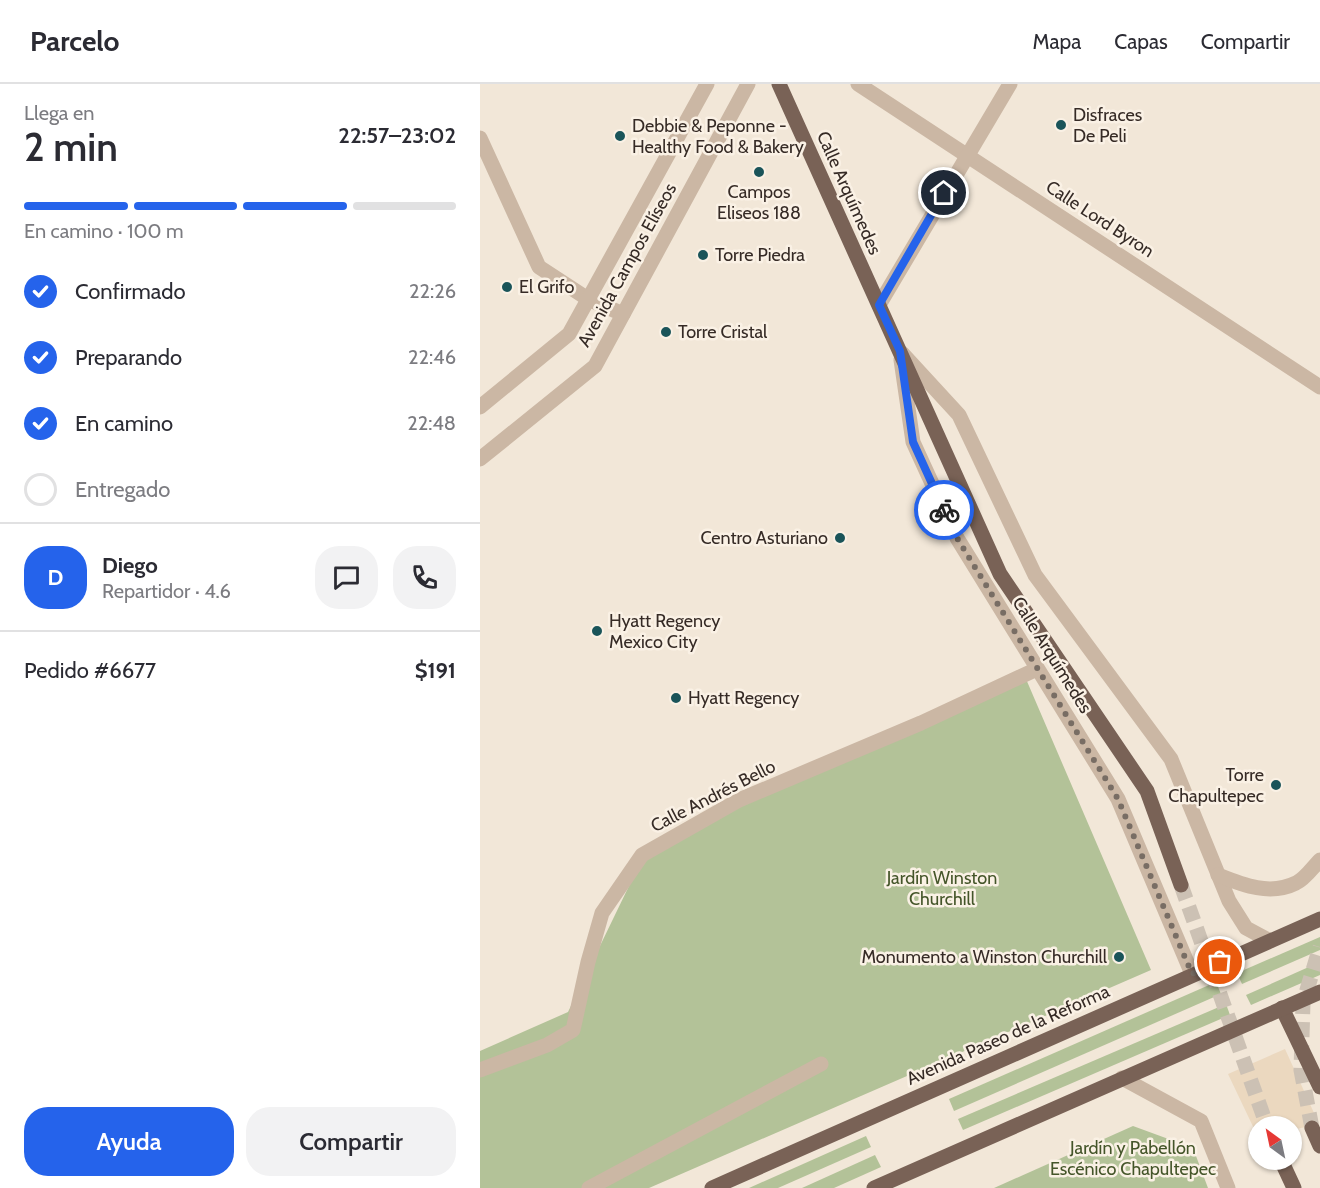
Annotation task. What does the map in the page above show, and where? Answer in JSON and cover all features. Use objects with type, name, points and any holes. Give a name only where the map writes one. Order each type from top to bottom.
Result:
[{"type":"main road","name":"Calle Arquímedes","points":[[779,84],[1000,574],[1147,791],[1181,885]]},
{"type":"main road","name":"Avenida Paseo de la Reforma","points":[[712,1188],[1320,919]]},
{"type":"main road","points":[[874,1188],[1320,992]]},
{"type":"main road","points":[[1282,1008],[1320,1087]]},
{"type":"main road","points":[[1312,1128],[1320,1146]]},
{"type":"main road","points":[[1286,1170],[1294,1188]]},
{"type":"street","name":"Avenida Campos Elíseos","points":[[480,407],[569,334],[707,84]]},
{"type":"street","name":"Avenida Campos Elíseos","points":[[480,459],[595,366],[748,84]]},
{"type":"street","name":"Calle Lord Byron","points":[[858,84],[1320,387]]},
{"type":"street","points":[[879,305],[1010,84]]},
{"type":"street","points":[[480,138],[539,267],[588,298],[623,314]]},
{"type":"street","name":"Calle Arquímedes","points":[[900,351],[913,442],[957,538],[1118,799],[1192,974]]},
{"type":"street","name":"Calle Arquímedes","points":[[900,351],[959,415],[1035,575],[1171,759],[1229,901],[1246,928],[1270,940]]},
{"type":"street","name":"Calle Andrés Bello","points":[[480,1070],[547,1045],[573,1030],[588,962],[602,913],[642,855],[740,800],[921,723],[1037,669]]},
{"type":"street","points":[[1218,876],[1246,886],[1275,890],[1298,883],[1320,860]]},
{"type":"street","points":[[589,1188],[821,1064]]},
{"type":"street","points":[[1122,1078],[1201,1121],[1228,1188]]},
{"type":"green space","name":"Jardín Winston Churchill","points":[[1026,679],[1151,970],[649,1188],[480,1188],[480,1051],[568,1012],[643,857],[706,820]]},
{"type":"green space","points":[[1320,937],[1320,950],[1242,984],[1237,973]]},
{"type":"green space","points":[[1320,962],[1320,975],[1251,1005],[1246,995]]},
{"type":"green space","points":[[1216,982],[1221,994],[954,1111],[949,1099]]},
{"type":"green space","points":[[1226,1004],[1230,1015],[963,1130],[958,1119]]},
{"type":"green space","name":"Jardín y Pabellón Escénico Chapultepec","points":[[1133,1126],[1193,1148],[1208,1188],[994,1188]]},
{"type":"green space","points":[[866,1136],[871,1147],[778,1188],[749,1188]]},
{"type":"green space","points":[[875,1155],[881,1167],[834,1188],[802,1188]]},
{"type":"shaded area","points":[[1285,1049],[1319,1124],[1302,1128],[1302,1116],[1248,1116],[1228,1074]]},
{"type":"tunnel","points":[[1181,885],[1263,1116]]},
{"type":"tunnel","points":[[1312,1128],[1301,1070],[1303,1003],[1320,947]]},
{"type":"way so far","points":[[944,510],[957,538],[1118,799],[1192,974],[1220,962]]},
{"type":"place","name":"Disfraces De Peli","points":[[1061,125]]},
{"type":"place","name":"Debbie & Peponne - Healthy Food & Bakery","points":[[620,136]]},
{"type":"place","name":"Campos Eliseos 188","points":[[759,172]]},
{"type":"place","name":"Torre Piedra","points":[[703,255]]},
{"type":"place","name":"El Grifo","points":[[507,287]]},
{"type":"place","name":"Torre Cristal","points":[[666,332]]},
{"type":"place","name":"Centro Asturiano","points":[[840,538]]},
{"type":"place","name":"Hyatt Regency Mexico City","points":[[597,631]]},
{"type":"place","name":"Hyatt Regency","points":[[676,698]]},
{"type":"place","name":"Torre Chapultepec","points":[[1276,785]]},
{"type":"place","name":"Monumento a Winston Churchill","points":[[1119,957]]},
{"type":"route","points":[[944,193],[879,305],[900,351],[913,442],[944,510]]}]
